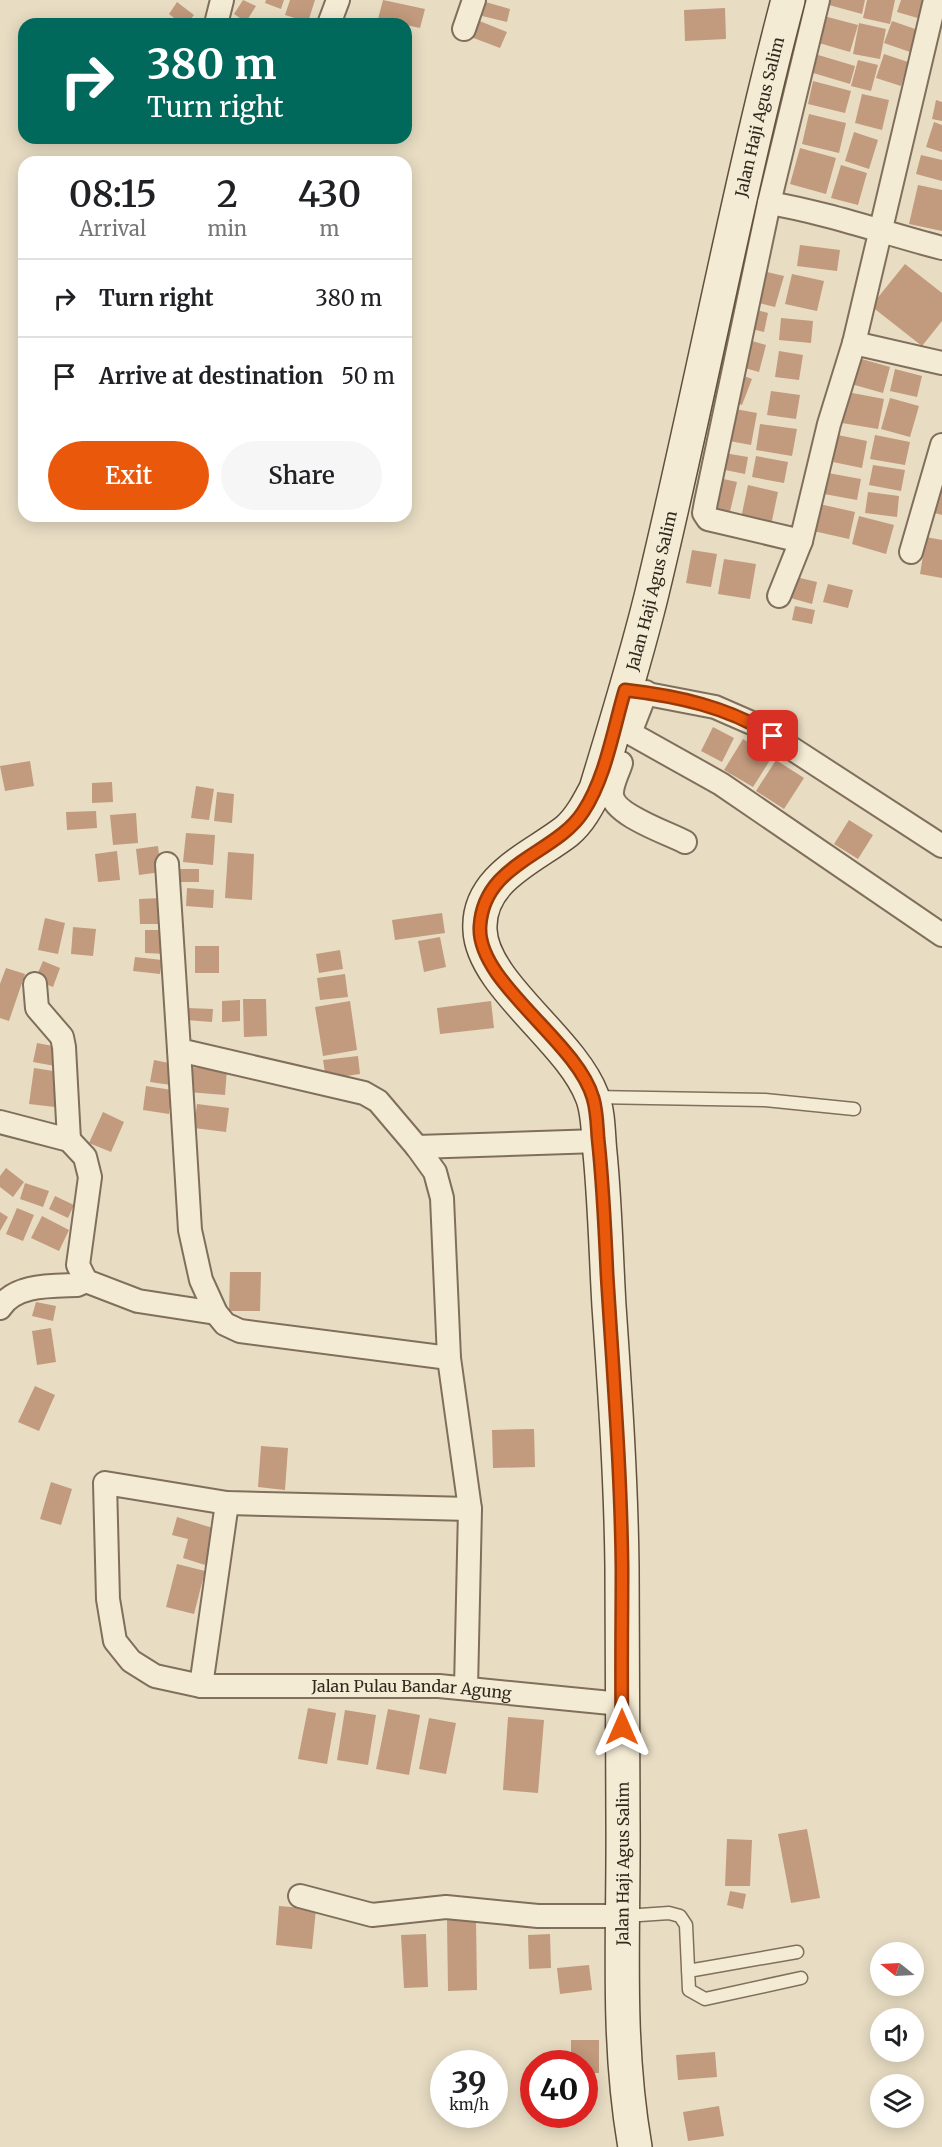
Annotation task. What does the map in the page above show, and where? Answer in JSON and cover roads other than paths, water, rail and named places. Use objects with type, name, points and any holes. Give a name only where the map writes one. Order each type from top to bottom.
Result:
[{"type":"street","points":[[218,18],[222,0]]},
{"type":"street","points":[[331,18],[338,0]]},
{"type":"street","points":[[464,29],[474,0]]},
{"type":"street","name":"Jalan Haji Agus Salim","points":[[635,2147],[623,2056],[621,2001],[623,1916],[619,1464],[598,1141],[593,1098],[578,1070],[554,1038],[498,973],[484,947],[480,930],[485,903],[502,878],[540,848],[568,830],[582,814],[596,789],[636,691],[650,600],[723,280],[742,185],[788,0]]},
{"type":"street","points":[[801,541],[708,519],[704,513],[769,203],[818,0]]},
{"type":"street","points":[[779,596],[801,541],[829,424],[854,343],[935,0]]},
{"type":"street","points":[[769,203],[845,219],[879,232],[942,248]]},
{"type":"street","points":[[854,343],[942,363]]},
{"type":"street","points":[[911,552],[939,472],[942,445]]},
{"type":"street","points":[[685,842],[628,814],[612,798],[612,789],[630,733],[636,691],[715,707],[754,724],[942,846]]},
{"type":"street","points":[[630,733],[721,784],[942,935]]},
{"type":"street","points":[[167,864],[190,1230],[201,1280],[216,1313],[225,1324],[240,1331],[449,1358]]},
{"type":"street","points":[[35,984],[37,1008],[62,1037],[69,1140]]},
{"type":"street","points":[[179,1050],[364,1093],[378,1101],[435,1172],[442,1198],[449,1358],[470,1509],[466,1688]]},
{"type":"street","points":[[0,1122],[69,1140],[85,1157],[90,1177],[78,1265],[86,1281],[138,1301],[216,1313]]},
{"type":"street","points":[[417,1147],[598,1141]]},
{"type":"street","points":[[0,1308],[7,1297],[17,1292],[77,1285],[86,1281]]},
{"type":"street","name":"Jalan Pulau Bandar Agung","points":[[227,1503],[105,1483],[108,1599],[116,1641],[131,1661],[155,1676],[201,1686],[466,1688],[621,1704]]},
{"type":"street","points":[[201,1686],[227,1503],[470,1509]]},
{"type":"street","points":[[300,1896],[372,1915],[446,1907],[538,1916],[623,1916]]},
{"type":"lane","points":[[593,1098],[765,1100],[854,1109]]},
{"type":"lane","points":[[623,1916],[669,1913],[680,1916],[686,1925],[689,1990],[705,1999],[801,1978]]},
{"type":"lane","points":[[688,1971],[797,1952]]}]
